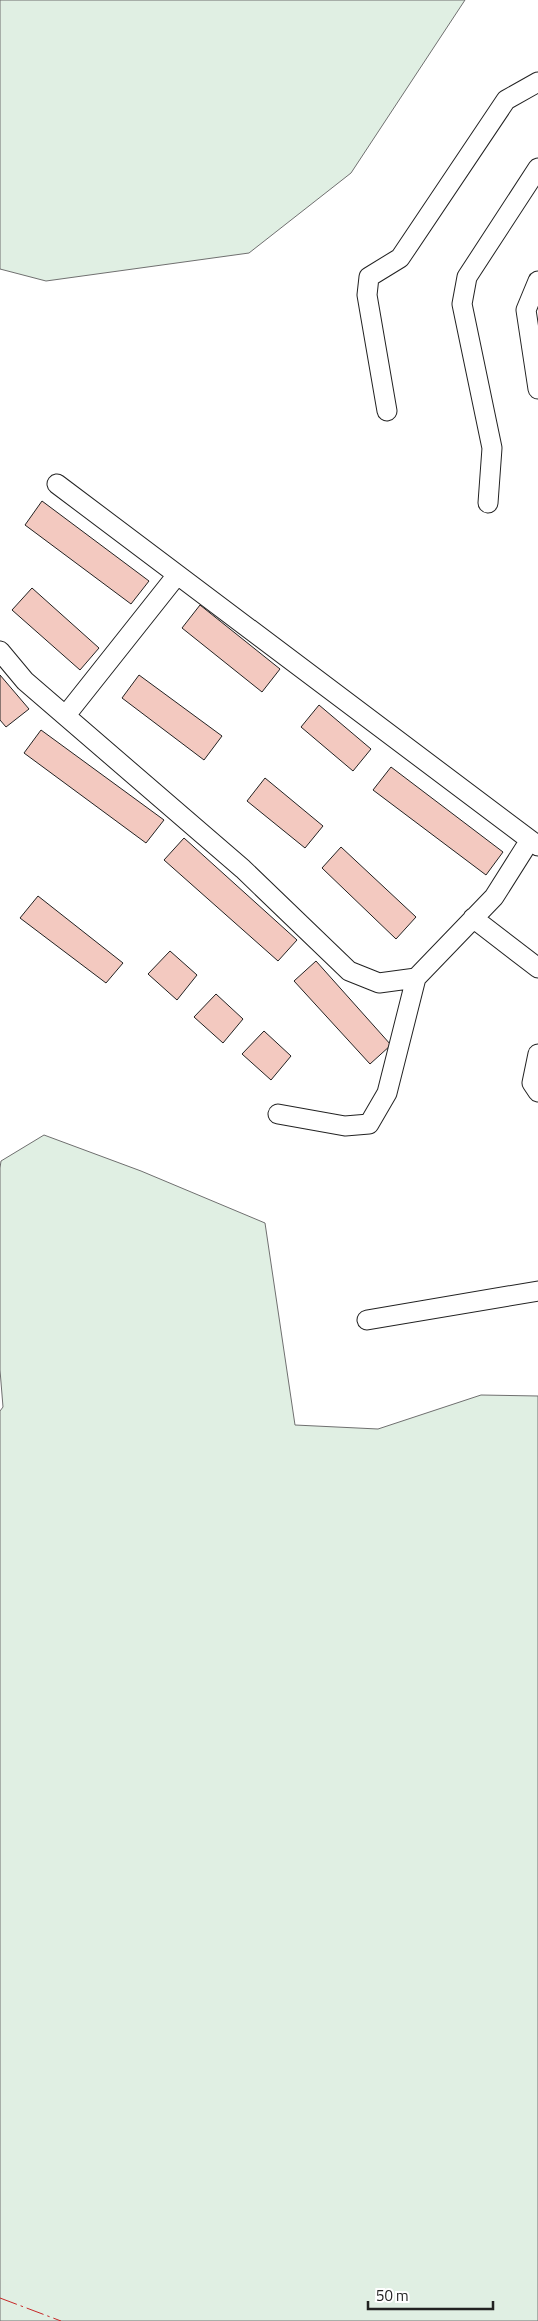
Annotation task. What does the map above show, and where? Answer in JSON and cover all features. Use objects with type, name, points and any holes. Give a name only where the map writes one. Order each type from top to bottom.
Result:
[{"type":"street","points":[[388,411],[367,295],[370,277],[400,258],[506,100],[538,82]]},
{"type":"street","points":[[488,503],[492,448],[462,304],[467,277],[538,168]]},
{"type":"street","points":[[538,281],[526,310],[538,388]]},
{"type":"street","points":[[57,484],[534,843],[494,897],[416,978],[387,1093],[369,1124],[345,1126],[278,1114]]},
{"type":"street","points":[[66,715],[177,575]]},
{"type":"street","points":[[0,652],[25,681],[243,869],[349,971],[379,983],[416,978]]},
{"type":"street","points":[[473,918],[538,968]]},
{"type":"street","points":[[538,1054],[532,1083],[538,1092]]},
{"type":"street","points":[[367,1320],[538,1291]]},
{"type":"green space","points":[[0,0],[465,0],[351,173],[249,253],[46,281],[0,269]]},
{"type":"green space","points":[[44,1135],[141,1171],[265,1223],[295,1425],[378,1429],[481,1395],[538,1396],[538,2321],[0,2321],[0,1411],[3,1407],[0,1370],[0,1168],[1,1161]]},
{"type":"building","points":[[42,501],[149,581],[131,604],[25,525]]},
{"type":"building","points":[[32,588],[99,648],[80,670],[12,610]]},
{"type":"building","points":[[200,605],[280,669],[262,692],[182,628]]},
{"type":"building","points":[[0,675],[29,709],[6,727],[0,720]]},
{"type":"building","points":[[139,675],[222,736],[204,760],[122,698]]},
{"type":"building","points":[[319,705],[371,749],[353,771],[301,727]]},
{"type":"building","points":[[41,730],[164,820],[146,843],[24,753]]},
{"type":"building","points":[[391,767],[503,852],[486,875],[373,790]]},
{"type":"building","points":[[265,778],[323,826],[305,848],[247,801]]},
{"type":"building","points":[[184,838],[297,940],[278,961],[164,860]]},
{"type":"building","points":[[341,847],[416,917],[396,939],[322,868]]},
{"type":"building","points":[[38,896],[123,963],[106,983],[20,918]]},
{"type":"building","points":[[170,951],[197,975],[177,1000],[148,974]]},
{"type":"building","points":[[316,961],[391,1045],[370,1064],[294,981]]},
{"type":"building","points":[[216,994],[243,1019],[223,1043],[194,1017]]},
{"type":"building","points":[[264,1031],[291,1056],[271,1080],[242,1054]]},
{"type":"power","points":[[0,2298],[61,2321]]}]
